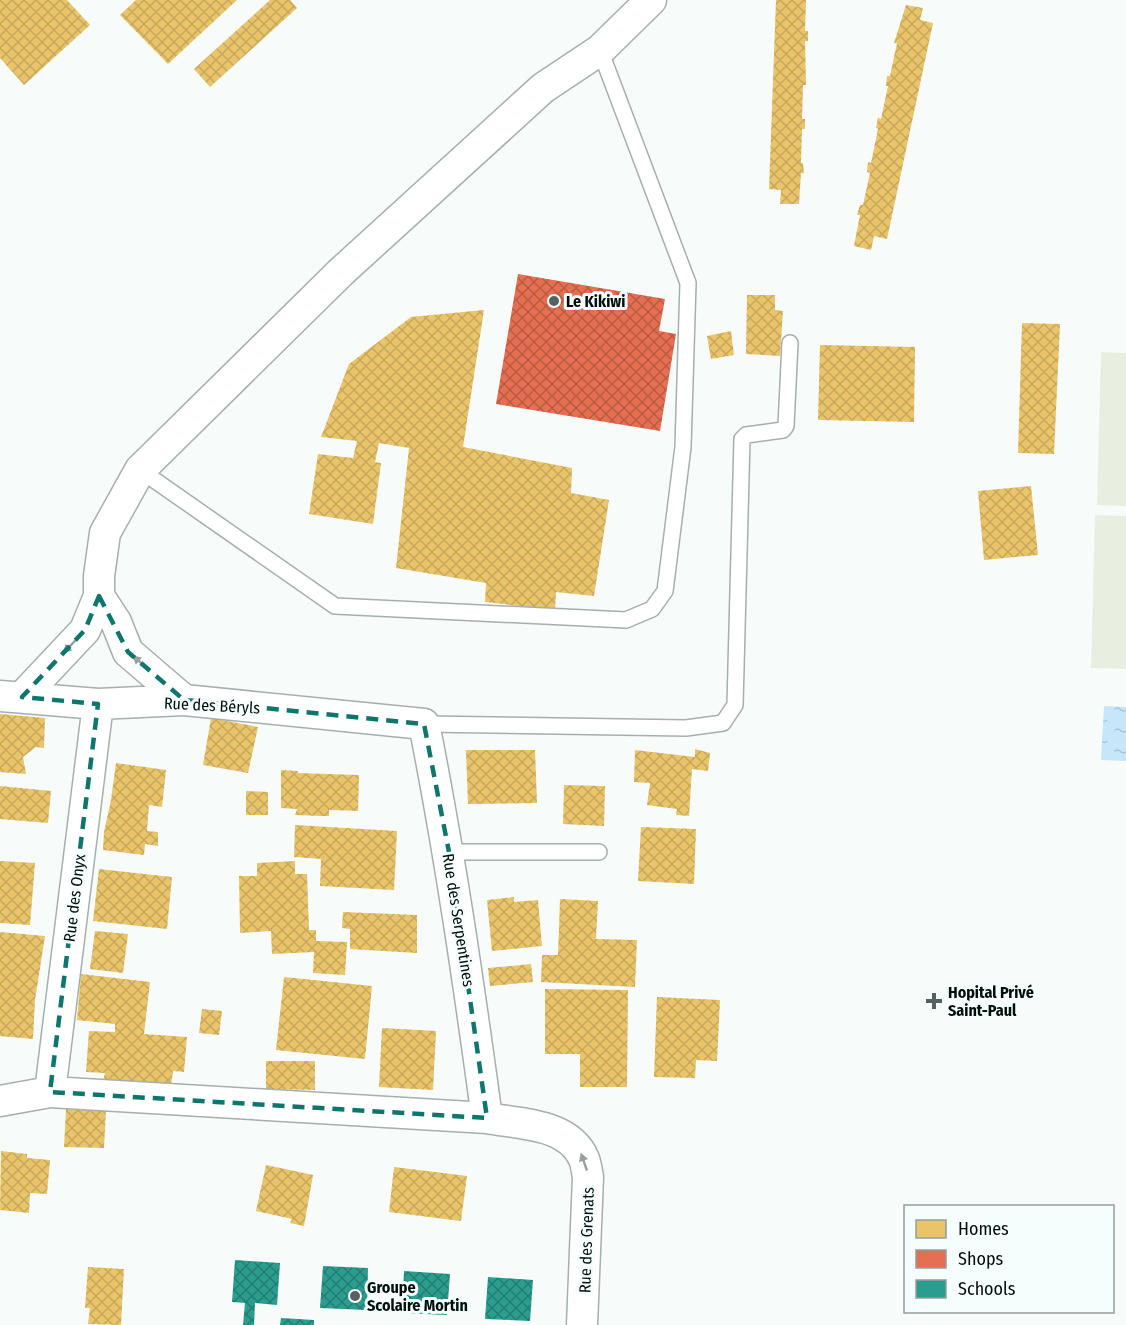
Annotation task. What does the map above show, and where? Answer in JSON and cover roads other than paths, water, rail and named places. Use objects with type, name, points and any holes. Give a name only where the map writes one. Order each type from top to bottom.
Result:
[{"type":"street","points":[[11,697],[85,630],[99,596],[99,576],[105,533],[140,470],[358,256],[543,88],[600,50],[651,0]]},
{"type":"street","points":[[99,596],[116,622],[128,652],[184,700]]},
{"type":"street","name":"Rue des Béryls","points":[[11,697],[98,705],[184,700],[424,724]]},
{"type":"street","name":"Rue des Onyx","points":[[50,1092],[98,705]]},
{"type":"street","name":"Rue des Serpentines","points":[[424,724],[449,852],[487,1118]]},
{"type":"street","name":"Rue des Grenats","points":[[0,1101],[50,1092],[487,1118],[549,1129],[574,1144],[584,1159],[588,1177],[582,1325]]},
{"type":"lane","points":[[140,470],[335,606],[627,620],[652,609],[665,591],[682,447],[688,283],[600,50]]},
{"type":"lane","points":[[424,724],[686,728],[723,723],[735,705],[742,439],[746,435],[783,430],[786,426],[790,343]]},
{"type":"lane","points":[[449,852],[599,852]]},
{"type":"water","points":[[1104,706],[1126,707],[1126,761],[1101,760]]},
{"type":"place","name":"Le Kikiwi","points":[[554,301]]},
{"type":"place","name":"Hopital Privé Saint-Paul","points":[[934,1001]]},
{"type":"place","name":"Groupe Scolaire Mortin","points":[[355,1296]]}]
